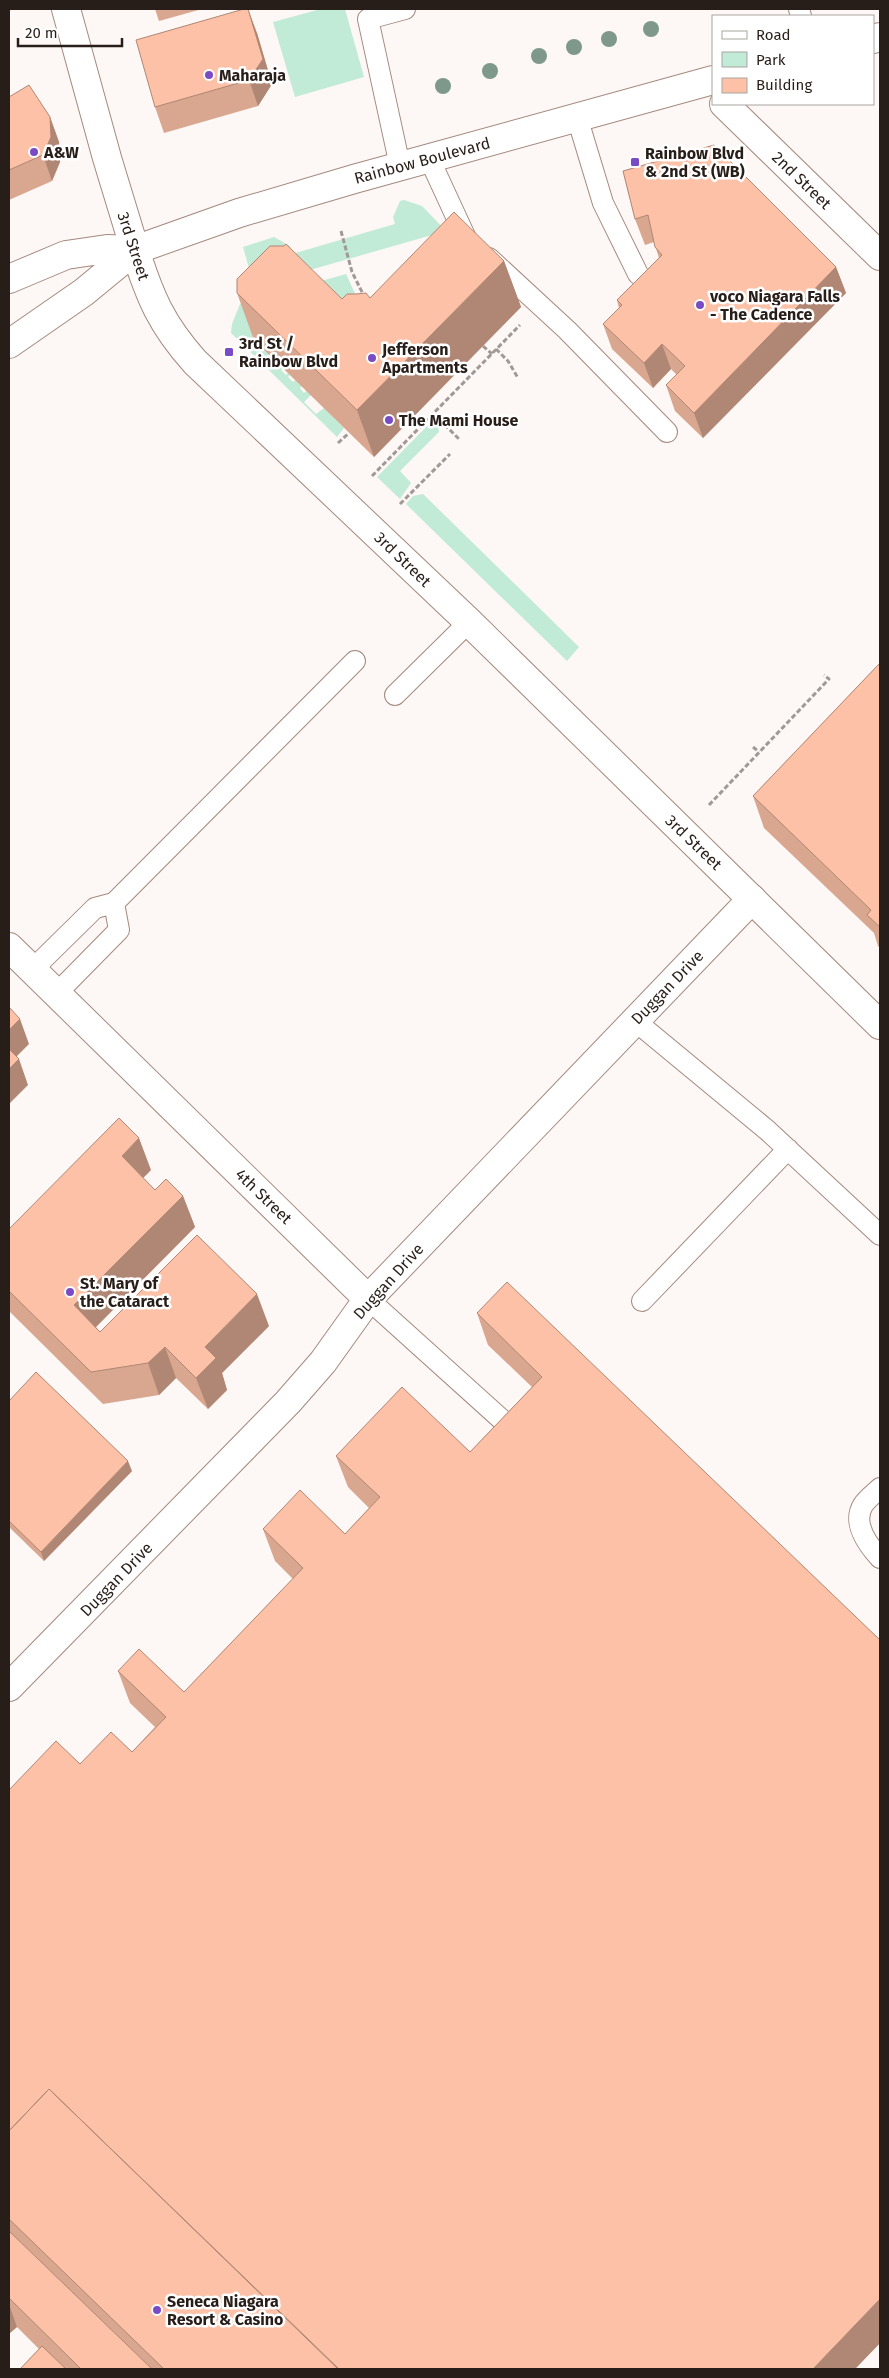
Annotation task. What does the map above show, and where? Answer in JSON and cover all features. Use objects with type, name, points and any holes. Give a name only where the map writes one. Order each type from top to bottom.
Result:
[{"type":"street","name":"3rd Street","points":[[66,9],[107,158],[135,250],[154,305],[177,342],[195,362],[469,622],[880,1025]]},
{"type":"street","name":"Rainbow Boulevard","points":[[9,344],[84,292],[135,250],[249,210],[400,166],[577,117],[709,86]]},
{"type":"street","name":"2nd Street","points":[[725,105],[880,256]]},
{"type":"street","name":"Rainbow Boulevard","points":[[9,279],[66,255],[107,249],[135,250]]},
{"type":"street","name":"Duggan Drive","points":[[9,1687],[288,1402],[323,1362],[368,1299],[752,899]]},
{"type":"street","name":"4th Street","points":[[9,948],[368,1299]]},
{"type":"lane","points":[[400,166],[368,19],[405,9]]},
{"type":"lane","points":[[577,117],[603,203],[638,274]]},
{"type":"lane","points":[[429,158],[467,242],[496,264],[567,330],[668,432]]},
{"type":"lane","points":[[395,695],[469,622]]},
{"type":"lane","points":[[32,970],[95,908],[114,903],[355,661]]},
{"type":"lane","points":[[56,994],[119,930],[114,903]]},
{"type":"lane","points":[[634,1020],[788,1149],[880,1235]]},
{"type":"lane","points":[[642,1301],[788,1149]]},
{"type":"lane","name":"4th Street","points":[[368,1299],[524,1440]]},
{"type":"lane","points":[[880,1488],[863,1505],[860,1523],[867,1545],[880,1558]]},
{"type":"path","points":[[341,231],[352,272],[368,303]]},
{"type":"path","points":[[372,476],[523,323]]},
{"type":"path","points":[[483,346],[492,354]]},
{"type":"path","points":[[496,349],[508,361],[518,378]]},
{"type":"path","points":[[434,414],[459,438]]},
{"type":"path","points":[[338,444],[349,433]]},
{"type":"path","points":[[400,504],[450,454]]},
{"type":"path","points":[[708,805],[829,679],[824,675]]},
{"type":"path","points":[[754,747],[759,752]]},
{"type":"green space","points":[[321,9],[345,9],[364,77],[295,97],[273,22]]},
{"type":"green space","points":[[404,200],[422,206],[446,231],[254,286],[243,247],[274,237],[290,246],[292,254],[395,224],[393,217],[400,201]]},
{"type":"green space","points":[[346,274],[364,313],[254,340],[269,354],[267,357],[276,365],[278,363],[286,375],[288,373],[290,375],[288,377],[293,382],[295,380],[302,386],[300,388],[304,393],[306,391],[311,395],[304,402],[316,414],[324,408],[344,428],[337,437],[231,333],[232,324],[240,304]]},
{"type":"green space","points":[[433,420],[438,425],[439,432],[400,471],[411,483],[400,499],[377,477]]},
{"type":"green space","points":[[423,494],[579,647],[567,661],[406,504],[413,496]]},
{"type":"building","points":[[248,9],[263,59],[249,80],[155,107],[136,40]]},
{"type":"building","points":[[29,85],[50,117],[51,137],[43,155],[9,170],[9,97]]},
{"type":"building","points":[[714,145],[836,267],[694,413],[666,385],[685,366],[662,344],[644,363],[603,324],[622,305],[617,300],[662,255],[655,247],[648,215],[635,219],[623,171]]},
{"type":"building","points":[[454,212],[504,261],[357,410],[237,293],[237,279],[270,246],[284,246],[286,244],[342,299],[347,294],[366,293],[370,298]]},
{"type":"building","points":[[880,663],[880,927],[867,915],[871,910],[753,796]]},
{"type":"building","points":[[9,1007],[20,1019],[9,1030]]},
{"type":"building","points":[[9,1049],[19,1059],[9,1069]]},
{"type":"building","name":"St. Mary of the Cataract","points":[[119,1118],[139,1138],[122,1156],[155,1190],[166,1179],[183,1196],[74,1305],[100,1332],[197,1235],[257,1294],[205,1347],[216,1358],[196,1378],[165,1347],[148,1363],[91,1372],[9,1291],[9,1229]]},
{"type":"building","name":"Seneca Niagara Resort & Casino","points":[[507,1282],[880,1640],[880,2299],[813,2369],[338,2369],[49,2089],[9,2131],[9,1790],[56,1741],[80,1764],[111,1732],[132,1752],[166,1717],[118,1671],[139,1649],[184,1692],[303,1568],[263,1529],[300,1490],[345,1534],[380,1497],[336,1456],[402,1387],[470,1452],[542,1377],[477,1313]]},
{"type":"building","points":[[36,1372],[128,1461],[41,1552],[9,1521],[9,1401]]},
{"type":"building","name":"Seneca Niagara Resort & Casino","points":[[49,2089],[338,2368],[164,2369],[9,2219],[9,2131]]},
{"type":"building","points":[[9,2231],[152,2369],[81,2369],[9,2298]]},
{"type":"building","points":[[42,2346],[66,2369],[20,2369]]},
{"type":"place","name":"Maharaja","points":[[209,75]]},
{"type":"place","name":"A&W","points":[[34,152]]},
{"type":"place","name":"Rainbow Blvd & 2nd St (WB)","points":[[635,162]]},
{"type":"place","name":"voco Niagara Falls - The Cadence","points":[[700,305]]},
{"type":"place","name":"3rd St / Rainbow Blvd","points":[[229,352]]},
{"type":"place","name":"Jefferson Apartments","points":[[372,358]]},
{"type":"place","name":"The Mami House","points":[[389,420]]},
{"type":"place","name":"St. Mary of the Cataract","points":[[70,1292]]},
{"type":"place","name":"Seneca Niagara Resort & Casino","points":[[157,2310]]}]
